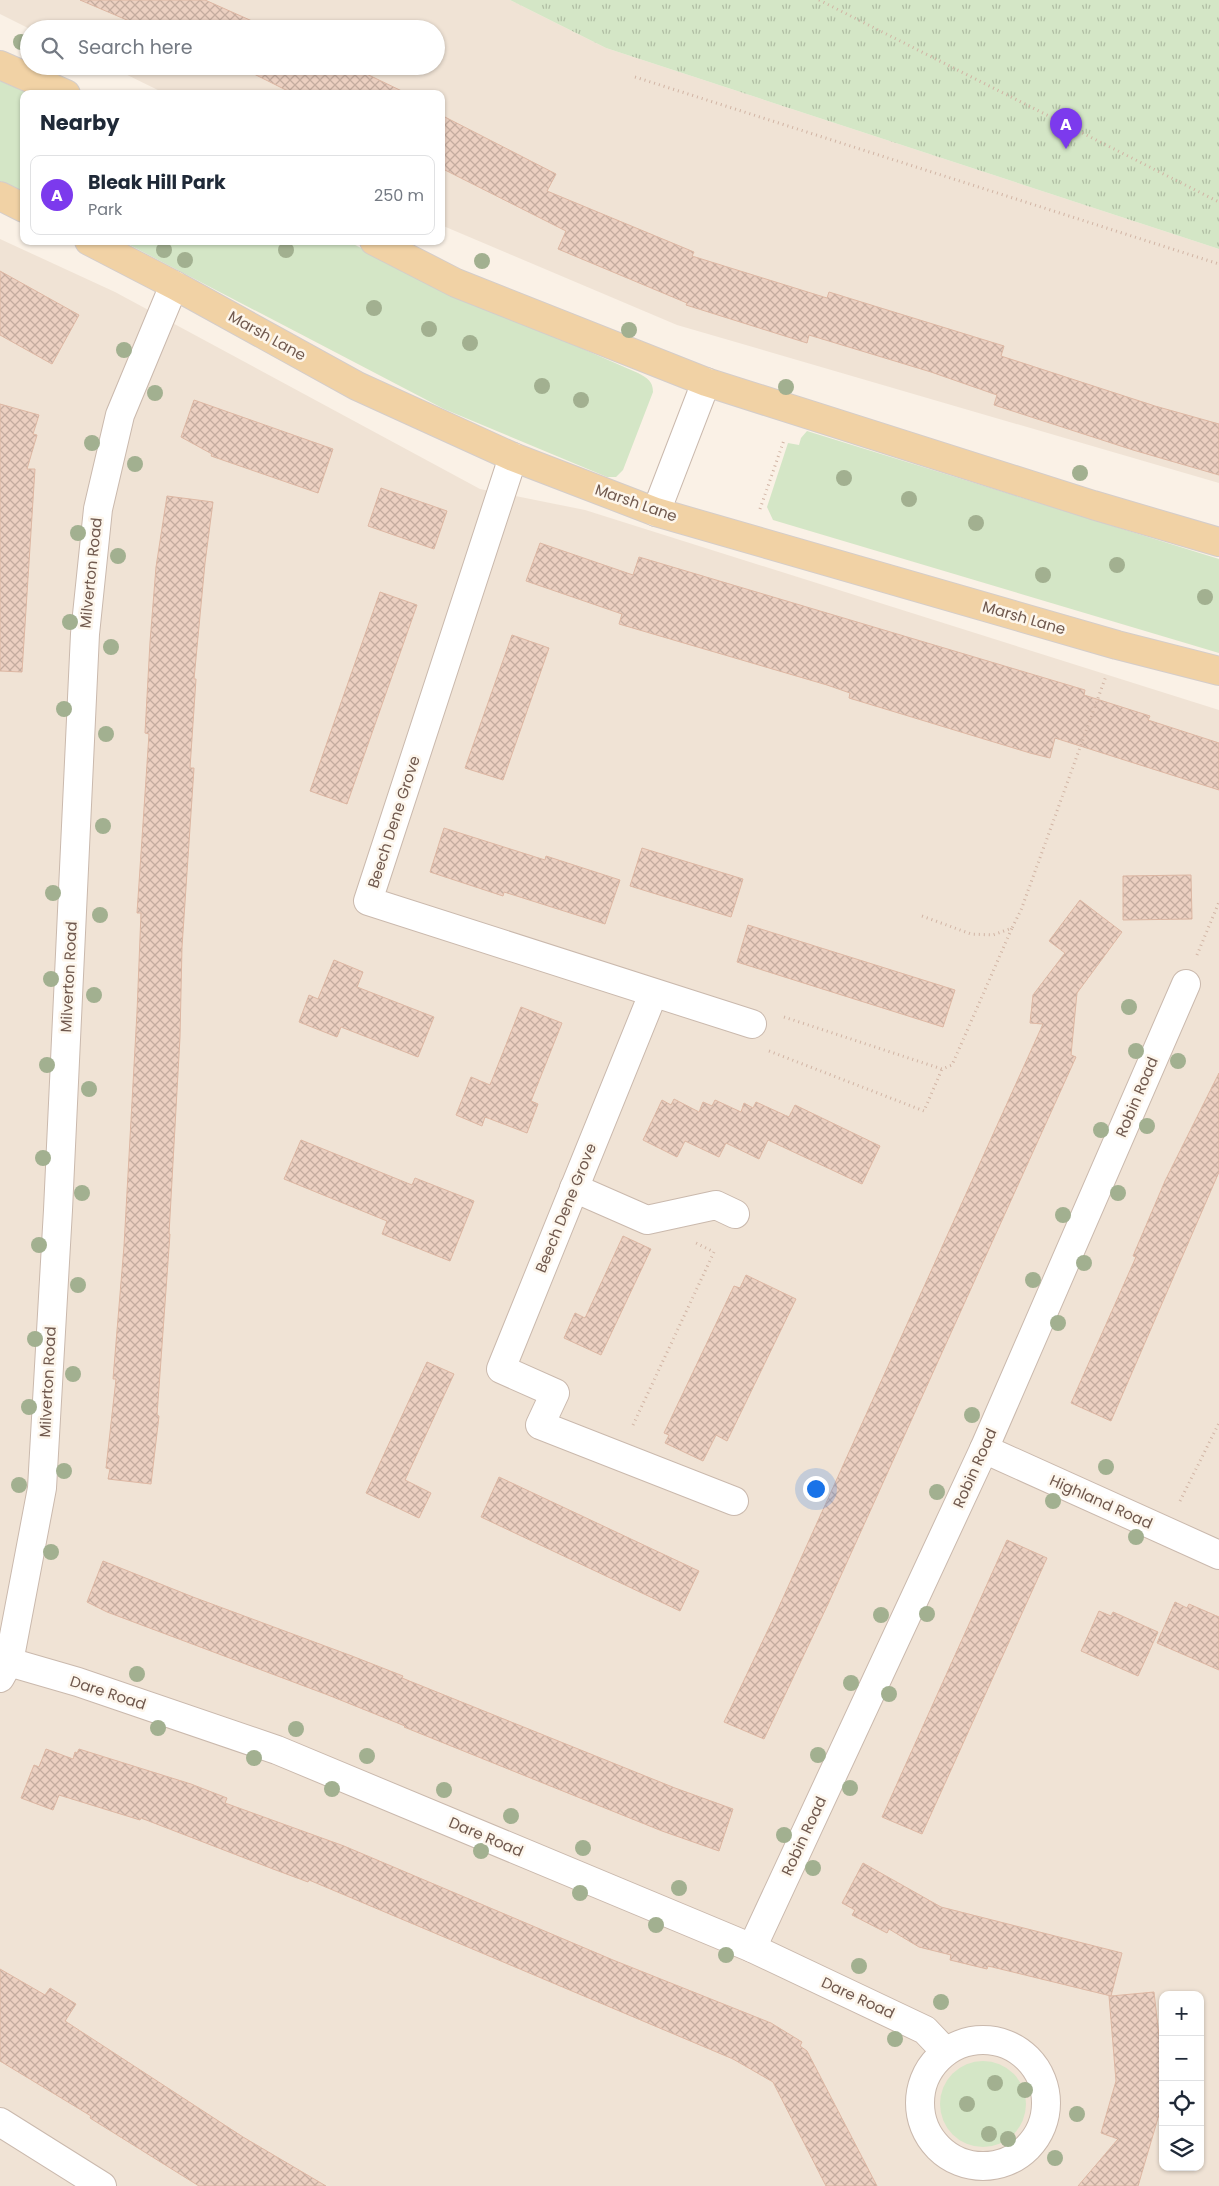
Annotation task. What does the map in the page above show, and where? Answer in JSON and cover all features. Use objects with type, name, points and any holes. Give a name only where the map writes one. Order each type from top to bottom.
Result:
[{"type":"main road","points":[[0,65],[20,74]]},
{"type":"main road","points":[[23,75],[57,90]]},
{"type":"main road","points":[[0,196],[20,206]]},
{"type":"main road","name":"Marsh Lane","points":[[97,245],[174,284],[357,386],[513,457],[656,512],[1117,645],[1219,671]]},
{"type":"main road","points":[[382,245],[456,282],[706,382],[1093,505],[1219,542]]},
{"type":"street","name":"Milverton Road","points":[[4,1670],[42,1488],[58,1210],[84,634],[98,508],[120,415],[174,284]]},
{"type":"street","points":[[656,512],[706,382]]},
{"type":"street","name":"Beech Dene Grove","points":[[513,457],[368,901],[653,994],[752,1024]]},
{"type":"street","name":"Robin Road","points":[[752,1948],[984,1449],[1186,984]]},
{"type":"street","name":"Beech Dene Grove","points":[[619,1456],[540,1425],[554,1392],[501,1369],[653,994]]},
{"type":"street","points":[[574,1188],[647,1220],[716,1205],[735,1214]]},
{"type":"street","name":"Highland Road","points":[[984,1449],[1219,1554]]},
{"type":"street","points":[[619,1456],[734,1501]]},
{"type":"street","name":"Dare Road","points":[[4,1670],[78,1682],[278,1750],[752,1948],[925,2030],[945,2051]]},
{"type":"street","points":[[988,2039],[1012,2046],[1028,2058],[1041,2076],[1046,2094],[1046,2112],[1040,2131],[1026,2150],[1008,2162],[980,2168],[949,2158],[926,2134],[918,2101],[928,2069],[945,2051],[962,2042],[988,2039]]},
{"type":"street","points":[[0,2122],[102,2186]]},
{"type":"path","points":[[819,0],[1219,202]]},
{"type":"path","points":[[635,78],[1219,264]]},
{"type":"path","points":[[750,538],[794,410]]},
{"type":"path","points":[[942,1069],[924,1111],[745,1042],[758,1008],[942,1069],[952,1066],[1021,910],[1117,645]]},
{"type":"path","points":[[1186,984],[1219,902]]},
{"type":"path","points":[[922,916],[970,934],[993,935],[1012,928]]},
{"type":"path","points":[[619,1456],[714,1252],[647,1220]]},
{"type":"path","points":[[1166,1531],[1219,1423]]},
{"type":"shaded area","points":[[0,0],[510,0],[606,48],[1219,249],[1219,483],[677,325],[445,227],[445,90],[158,90],[127,75],[445,75],[445,20],[20,20],[20,24],[0,14]]},
{"type":"shaded area","points":[[0,239],[115,292],[480,489],[585,510],[1219,710],[1219,2186],[0,2186]]},
{"type":"green space","points":[[510,0],[1219,0],[1219,249],[606,48]]},
{"type":"green space","points":[[0,81],[21,90],[20,190],[0,181]]},
{"type":"green space","points":[[130,245],[355,245],[430,282],[638,373],[649,380],[653,392],[623,470],[616,477],[607,477],[444,409]]},
{"type":"green space","points":[[807,431],[1219,559],[1219,653],[773,520],[767,507],[788,443],[799,445],[801,438]]},
{"type":"green space","points":[[983,2061],[1000,2064],[1014,2073],[1023,2087],[1026,2104],[1023,2121],[1014,2135],[1000,2144],[983,2147],[966,2144],[952,2135],[943,2121],[940,2104],[943,2087],[952,2073],[966,2064]]},
{"type":"building","points":[[80,0],[205,0],[250,20],[127,20]]},
{"type":"building","points":[[256,75],[369,75],[400,90],[286,90]]},
{"type":"building","points":[[445,117],[556,174],[547,191],[694,252],[692,256],[827,298],[829,292],[1004,346],[1001,356],[1155,406],[1219,424],[1219,475],[1133,450],[994,405],[997,395],[931,372],[809,335],[807,343],[686,305],[687,303],[558,249],[566,231],[445,170]]},
{"type":"building","points":[[0,271],[79,315],[52,364],[0,335]]},
{"type":"building","points":[[194,400],[333,449],[318,493],[211,456],[212,454],[181,437]]},
{"type":"building","points":[[0,404],[39,415],[33,434],[37,435],[27,469],[35,469],[22,672],[0,671]]},
{"type":"building","points":[[381,488],[447,511],[434,549],[368,526]]},
{"type":"building","points":[[167,496],[213,502],[194,679],[196,679],[190,768],[194,768],[182,947],[180,1037],[170,1234],[157,1415],[159,1416],[151,1484],[108,1479],[110,1469],[106,1468],[116,1379],[113,1379],[124,1246],[137,1012],[141,913],[137,913],[149,734],[145,733],[150,642],[156,567]]},
{"type":"building","points":[[540,543],[633,575],[639,557],[1085,690],[1084,695],[1150,716],[1148,720],[1219,743],[1219,790],[1055,738],[1050,758],[1030,753],[849,698],[850,693],[827,685],[619,624],[622,614],[526,581]]},
{"type":"building","points":[[380,592],[417,605],[347,804],[310,791]]},
{"type":"building","points":[[512,635],[549,648],[503,780],[465,768]]},
{"type":"building","points":[[444,828],[545,860],[546,856],[620,880],[605,924],[504,892],[503,896],[430,872]]},
{"type":"building","points":[[642,848],[743,879],[731,917],[630,886]]},
{"type":"building","points":[[1191,875],[1192,919],[1123,920],[1123,876]]},
{"type":"building","points":[[1080,900],[1122,932],[1077,993],[1071,1055],[1076,1057],[828,1604],[764,1739],[724,1722],[778,1609],[1043,1024],[1030,1023],[1033,995],[1065,953],[1049,941]]},
{"type":"building","points":[[748,925],[955,990],[943,1027],[737,962]]},
{"type":"building","points":[[334,960],[363,972],[357,987],[434,1017],[418,1057],[341,1027],[337,1037],[299,1022],[309,995],[318,999]]},
{"type":"building","points":[[521,1007],[562,1023],[531,1101],[538,1104],[527,1133],[485,1117],[482,1126],[456,1115],[471,1077],[490,1085]]},
{"type":"building","points":[[1219,1073],[1219,1172],[1111,1421],[1071,1403],[1136,1257],[1133,1256],[1165,1181]]},
{"type":"building","points":[[674,1099],[699,1112],[703,1102],[712,1106],[715,1100],[741,1112],[744,1103],[753,1108],[756,1102],[789,1117],[795,1105],[880,1146],[862,1184],[768,1140],[759,1159],[726,1143],[719,1157],[685,1141],[677,1157],[643,1140],[662,1100],[671,1105]]},
{"type":"building","points":[[301,1140],[412,1185],[415,1178],[474,1201],[450,1261],[382,1234],[387,1221],[284,1179]]},
{"type":"building","points":[[623,1236],[651,1249],[601,1355],[564,1338],[575,1313],[585,1318]]},
{"type":"building","points":[[746,1275],[796,1299],[727,1441],[716,1435],[703,1461],[665,1443],[669,1435],[664,1433],[734,1286],[740,1288]]},
{"type":"building","points":[[427,1362],[454,1374],[405,1480],[431,1493],[419,1518],[366,1493]]},
{"type":"building","points":[[499,1477],[699,1571],[680,1611],[481,1517]]},
{"type":"building","points":[[1007,1540],[1047,1558],[922,1834],[882,1817]]},
{"type":"building","points":[[103,1561],[403,1676],[402,1678],[675,1788],[733,1809],[719,1851],[662,1831],[328,1695],[107,1612],[87,1602]]},
{"type":"building","points":[[1175,1602],[1187,1608],[1189,1604],[1219,1617],[1219,1670],[1157,1643]]},
{"type":"building","points":[[1099,1611],[1111,1616],[1113,1612],[1158,1632],[1138,1676],[1081,1651]]},
{"type":"building","points":[[46,1749],[73,1759],[75,1752],[77,1753],[79,1749],[191,1784],[227,1798],[225,1803],[344,1846],[613,1960],[771,2023],[802,2042],[800,2046],[807,2051],[877,2186],[826,2186],[773,2082],[733,2059],[309,1880],[308,1882],[141,1818],[140,1820],[59,1795],[53,1810],[21,1798],[34,1765],[39,1767]]},
{"type":"building","points":[[863,1863],[941,1907],[1122,1953],[1111,1996],[988,1966],[987,1969],[950,1960],[951,1955],[919,1947],[889,1929],[887,1933],[852,1915],[855,1910],[842,1903]]},
{"type":"building","points":[[0,1969],[45,1995],[50,1988],[76,2004],[65,2021],[243,2137],[326,2186],[199,2186],[90,2118],[91,2116],[0,2061]]},
{"type":"building","points":[[1154,1992],[1159,2036],[1159,2115],[1138,2186],[1078,2186],[1118,2139],[1101,2133],[1116,2081],[1109,1996]]},
{"type":"place","name":"Bleak Hill Park","points":[[1066,149]]}]
